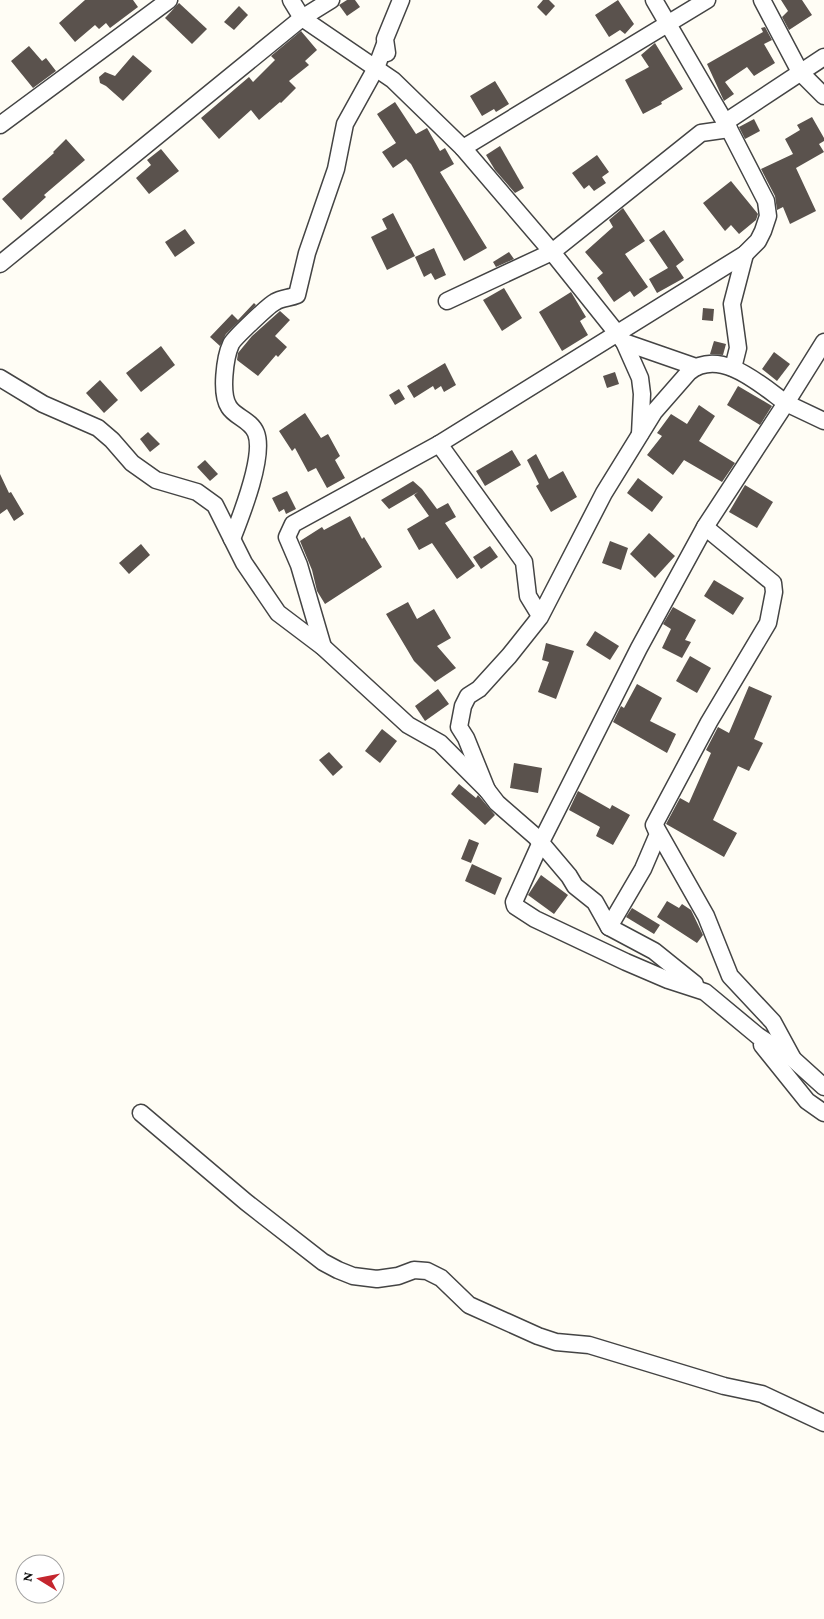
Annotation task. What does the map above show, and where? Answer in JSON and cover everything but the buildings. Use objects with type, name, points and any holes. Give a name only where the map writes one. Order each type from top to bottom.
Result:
[{"type":"street","points":[[0,125],[168,0]]},
{"type":"street","points":[[291,0],[302,18],[393,80],[463,148],[552,252],[622,338],[640,378],[642,394],[640,437]]},
{"type":"street","points":[[0,264],[302,18],[332,0]]},
{"type":"street","points":[[232,539],[248,494],[257,455],[256,432],[245,419],[229,407],[224,394],[223,379],[231,343],[276,301],[297,295],[307,253],[336,169],[345,124],[376,68],[401,0]]},
{"type":"street","points":[[323,647],[299,565],[287,536],[288,530],[293,524],[439,444],[622,338],[745,254],[758,241],[768,216],[766,201],[727,126],[654,0]]},
{"type":"street","points":[[463,148],[707,0]]},
{"type":"street","points":[[762,0],[800,72],[824,96]]},
{"type":"street","points":[[385,44],[393,80]]},
{"type":"street","points":[[447,301],[552,252],[701,133],[727,126],[800,72],[824,57]]},
{"type":"street","points":[[734,368],[738,348],[732,304],[745,254]]},
{"type":"street","points":[[622,338],[696,366],[720,365],[734,368],[786,403],[824,421]]},
{"type":"street","points":[[705,992],[668,980],[626,962],[517,909],[514,902],[606,708],[705,528],[824,342]]},
{"type":"street","points":[[487,790],[466,738],[459,727],[463,706],[468,696],[479,689],[510,656],[540,617],[569,564],[584,527],[604,492],[654,412],[696,366]]},
{"type":"street","points":[[0,378],[43,404],[98,428],[112,440],[132,463],[156,480],[197,492],[215,505],[232,539],[269,603],[278,614],[323,647],[408,725],[440,743],[487,790],[497,803],[527,827],[541,842],[570,876],[575,886],[596,902],[609,926],[654,951],[750,1029],[793,1059],[824,1087]]},
{"type":"street","points":[[439,444],[524,562],[528,596],[540,614]]},
{"type":"street","points":[[654,825],[709,722],[768,623],[774,592],[773,583],[768,576],[705,528]]},
{"type":"street","points":[[609,926],[643,869],[658,834],[654,825]]},
{"type":"street","points":[[654,825],[706,916],[730,976],[773,1022],[793,1059]]},
{"type":"street","points":[[750,1029],[807,1101],[824,1113]]},
{"type":"street","points":[[141,1113],[246,1202],[323,1262],[338,1270],[353,1276],[377,1279],[398,1276],[414,1270],[427,1271],[441,1278],[469,1305],[538,1336],[556,1342],[589,1346],[724,1386],[762,1394],[824,1423]]}]
